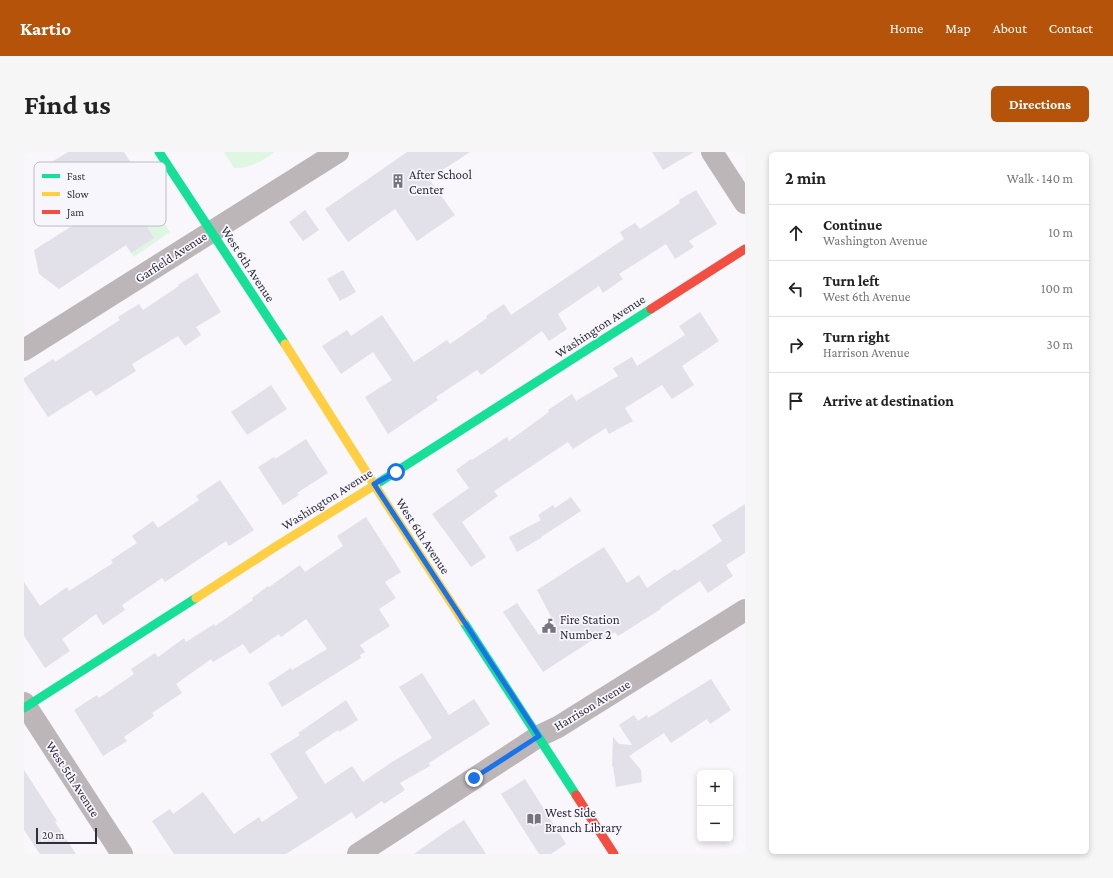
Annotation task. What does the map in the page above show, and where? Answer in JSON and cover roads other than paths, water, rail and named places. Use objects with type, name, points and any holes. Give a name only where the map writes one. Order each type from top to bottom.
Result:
[{"type":"street","name":"West 6th Avenue","points":[[159,152],[166,162]]},
{"type":"street","name":"Garfield Avenue","points":[[24,350],[338,152]]},
{"type":"street","points":[[712,152],[745,203]]},
{"type":"street","name":"West 6th Avenue","points":[[166,163],[293,356],[374,484],[539,736],[614,854]]},
{"type":"street","name":"Washington Avenue","points":[[25,706],[745,249]]},
{"type":"street","name":"Harrison Avenue","points":[[358,854],[539,736],[564,724],[745,610]]},
{"type":"street","name":"West 5th Avenue","points":[[25,706],[122,854]]},
{"type":"place","name":"After School Center","points":[[398,181]]},
{"type":"place","name":"Fire Station Number 2","points":[[549,626]]},
{"type":"place","name":"West Side Branch Library","points":[[534,819]]}]
